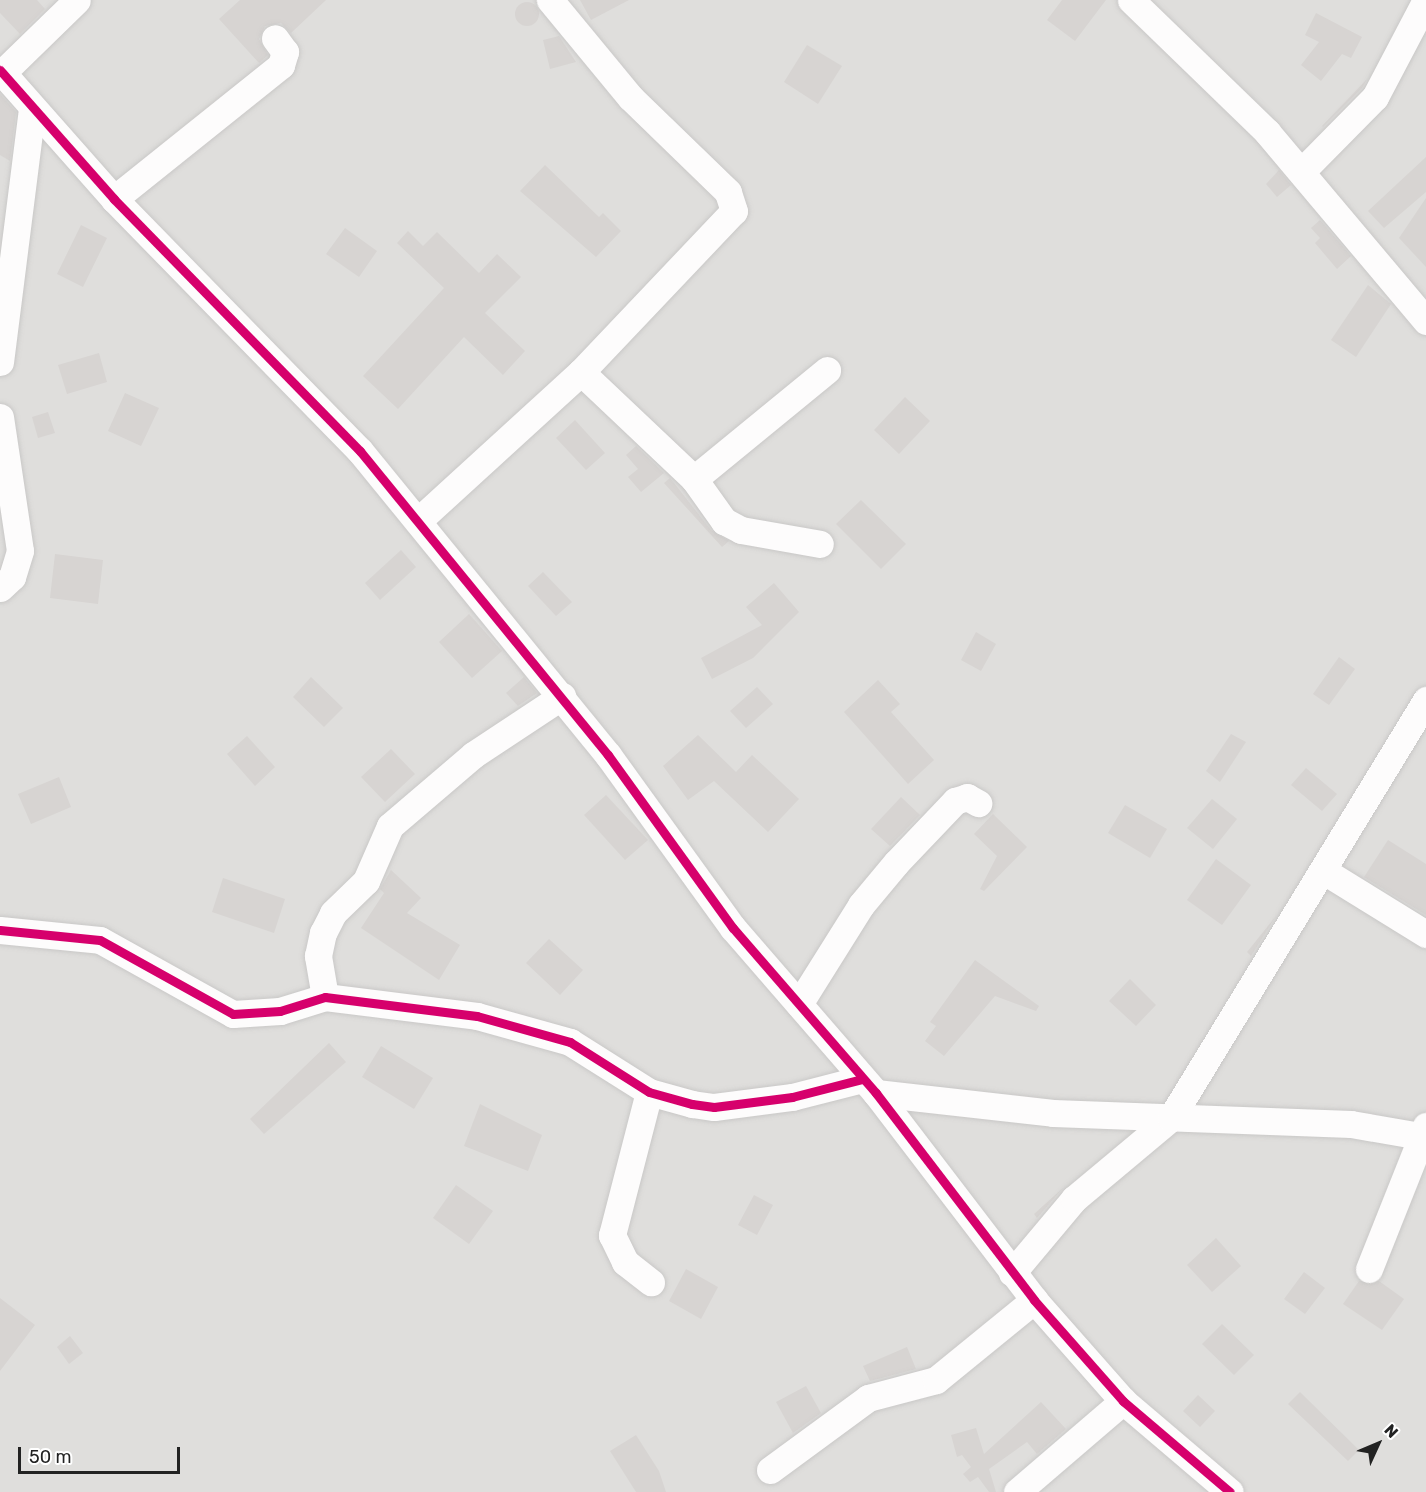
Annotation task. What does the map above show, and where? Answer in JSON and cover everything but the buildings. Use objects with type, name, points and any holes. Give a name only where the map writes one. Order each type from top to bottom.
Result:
[{"type":"street","points":[[76,0],[1,73],[114,199],[294,380],[419,520],[562,696],[733,928],[869,1086],[1034,1300],[1123,1401],[1230,1492]]},
{"type":"street","points":[[419,520],[581,372],[734,211],[728,192],[630,97],[550,0]]},
{"type":"street","points":[[1131,0],[1158,9],[1218,80],[1302,171],[1426,321]]},
{"type":"street","points":[[1302,171],[1375,97],[1426,0]]},
{"type":"street","points":[[114,199],[281,66],[285,52],[275,38]]},
{"type":"street","points":[[1,354],[32,110]]},
{"type":"street","points":[[694,479],[827,370]]},
{"type":"street","points":[[581,372],[694,479],[732,527],[820,544]]},
{"type":"street","points":[[0,417],[20,551],[12,577],[0,588]]},
{"type":"street","points":[[325,997],[318,956],[323,933],[333,913],[366,880],[390,826],[473,755],[562,696]]},
{"type":"street","points":[[1012,1273],[1074,1199],[1171,1118],[1324,871],[1426,700]]},
{"type":"street","points":[[799,1004],[861,905],[896,863],[955,801],[967,797],[978,802]]},
{"type":"street","points":[[1324,871],[1426,934]]},
{"type":"street","points":[[0,930],[100,940],[232,1014],[280,1011],[325,997],[477,1016],[541,1033],[579,1047],[649,1092],[714,1107],[823,1090],[869,1086],[1053,1113],[1351,1124],[1424,1133],[1369,1269]]},
{"type":"street","points":[[823,1090],[843,1055]]},
{"type":"street","points":[[649,1092],[612,1235],[625,1262],[651,1282]]},
{"type":"street","points":[[770,1470],[868,1398],[936,1380],[1034,1300]]},
{"type":"street","points":[[1017,1492],[1123,1401]]},
{"type":"shaded area","points":[[0,0],[1426,0],[1426,1492],[0,1492]]},
{"type":"cycle path","points":[[0,70],[114,199],[360,451],[608,755],[733,928],[876,1093],[1034,1300],[1123,1401],[1230,1492]]},
{"type":"cycle path","points":[[0,930],[100,940],[233,1014],[280,1011],[325,997],[477,1016],[570,1042],[649,1092],[692,1104],[714,1107],[792,1097],[862,1079]]}]
